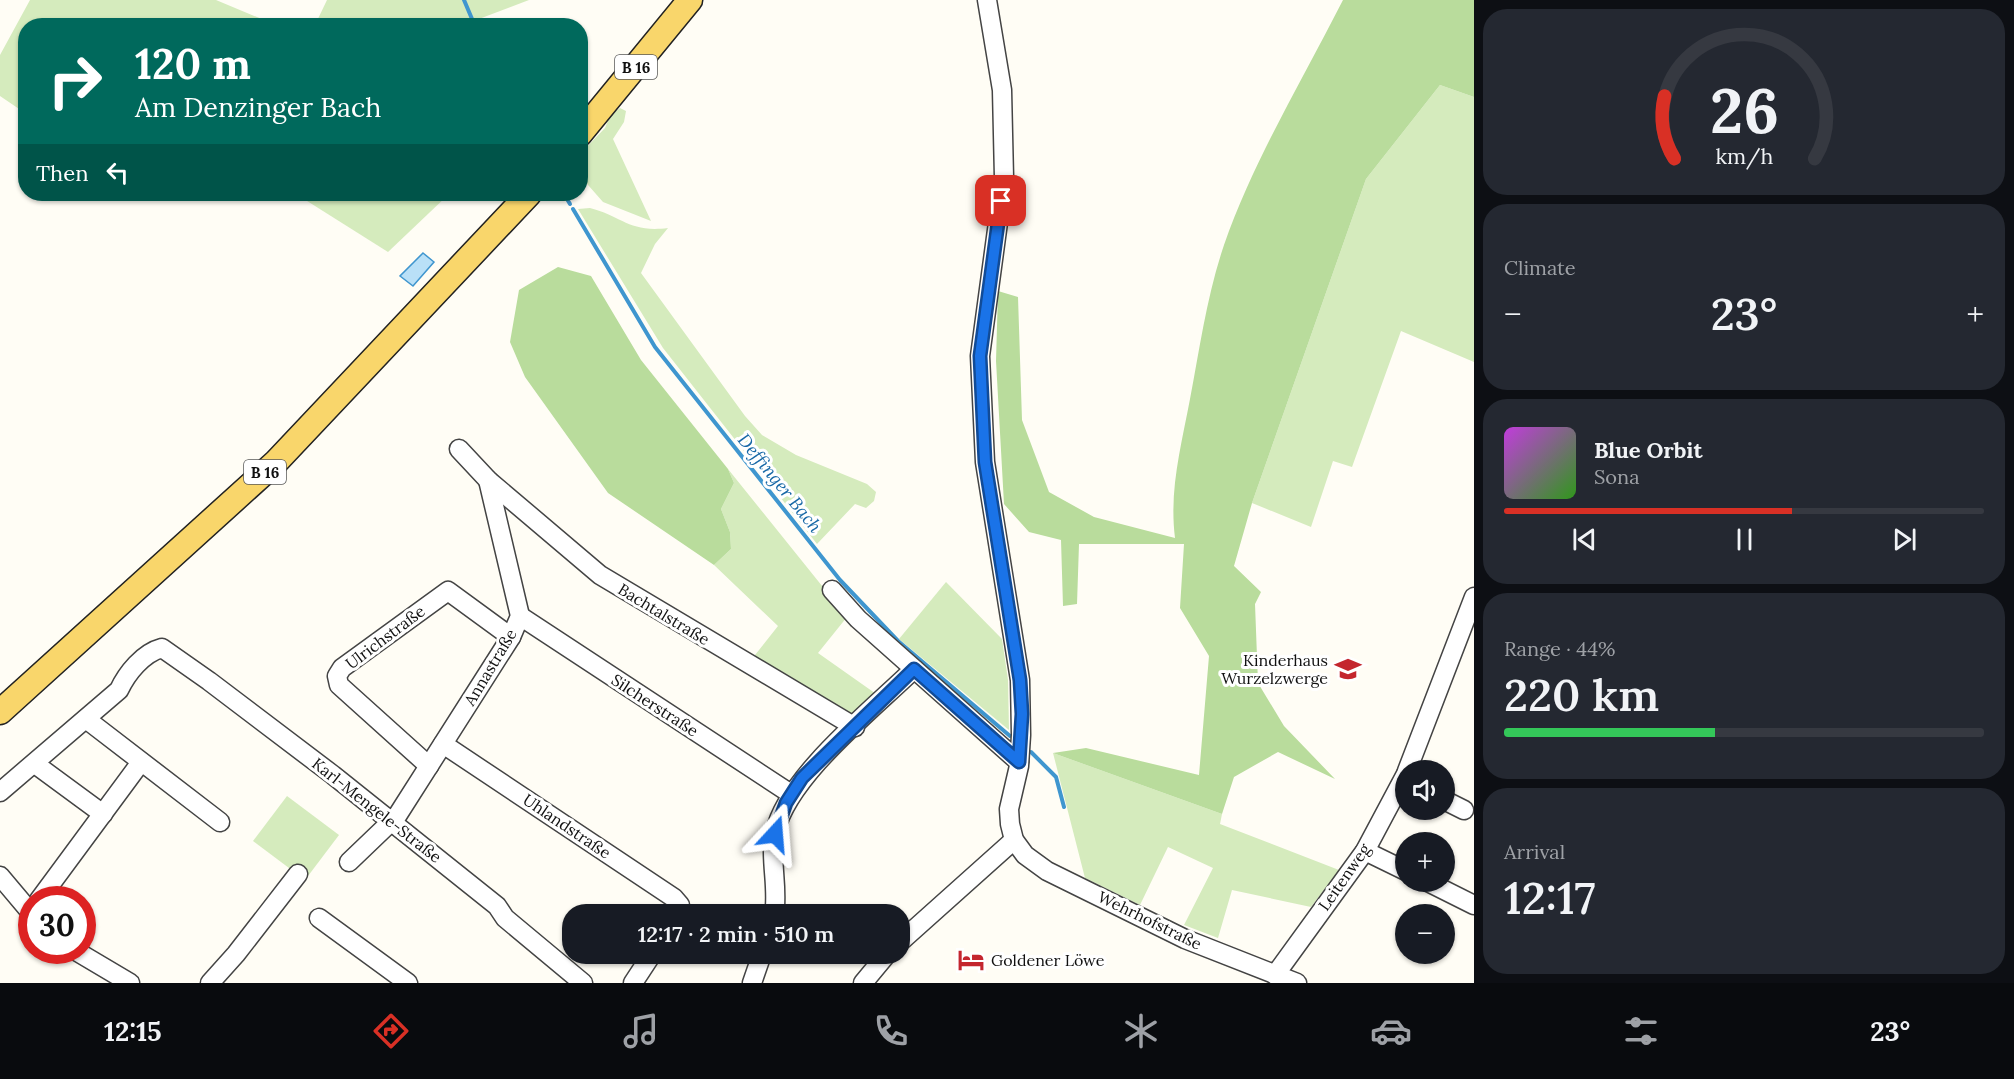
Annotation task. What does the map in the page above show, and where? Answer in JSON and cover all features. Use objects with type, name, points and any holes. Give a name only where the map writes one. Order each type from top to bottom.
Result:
[{"type":"main road","name":"B 16","points":[[588,125],[690,0]]},
{"type":"main road","name":"B 16","points":[[0,712],[276,462],[523,201]]},
{"type":"street","points":[[910,933],[1014,840],[1009,809],[1022,735],[1020,680],[985,462],[980,356],[1004,177],[1002,90],[987,0]]},
{"type":"street","points":[[459,449],[488,480]]},
{"type":"street","name":"Annastraße","points":[[349,862],[392,821],[511,637],[519,616],[488,480]]},
{"type":"street","name":"Bachtalstraße","points":[[488,480],[600,575],[855,727]]},
{"type":"street","points":[[832,590],[858,619],[1019,760]]},
{"type":"street","name":"Ulrichstraße","points":[[429,766],[339,685],[338,676],[342,668],[448,591],[511,637]]},
{"type":"street","name":"Leitenweg","points":[[1411,760],[1474,597]]},
{"type":"street","name":"Silcherstraße","points":[[519,616],[791,794]]},
{"type":"street","name":"Karl-Mengele-Straße","points":[[86,719],[118,690],[125,676],[153,651],[162,648],[209,681],[392,821],[497,906],[505,918],[583,983]]},
{"type":"street","points":[[774,904],[775,834],[791,794],[816,764],[914,669]]},
{"type":"street","points":[[0,792],[35,765],[86,719],[220,822]]},
{"type":"street","name":"Uhlandstraße","points":[[443,744],[674,898],[679,904]]},
{"type":"street","points":[[50,886],[141,762]]},
{"type":"street","points":[[35,765],[103,814]]},
{"type":"street","name":"Leitenweg","points":[[1275,975],[1365,851],[1395,795]]},
{"type":"street","points":[[1455,806],[1464,810]]},
{"type":"street","name":"Wehrhofstraße","points":[[1014,840],[1025,855],[1039,866],[1185,939],[1297,983]]},
{"type":"street","points":[[1365,851],[1395,866]]},
{"type":"street","points":[[210,983],[236,954],[298,874]]},
{"type":"street","points":[[0,876],[18,894]]},
{"type":"street","points":[[1448,892],[1474,905]]},
{"type":"street","points":[[319,918],[408,983]]},
{"type":"street","points":[[96,963],[130,983]]},
{"type":"street","points":[[633,983],[645,964]]},
{"type":"street","points":[[753,983],[759,964]]},
{"type":"street","points":[[863,983],[879,964]]},
{"type":"green space","points":[[30,0],[216,0],[259,18],[20,18]]},
{"type":"green space","points":[[327,0],[529,0],[481,18],[318,18]]},
{"type":"green space","points":[[1343,0],[1474,0],[1474,97],[1440,85],[1366,179],[1252,503],[1234,566],[1261,592],[1255,604],[1258,683],[1284,726],[1335,779],[1278,752],[1234,777],[1222,814],[1053,753],[1086,748],[1199,775],[1209,656],[1180,608],[1184,544],[1079,544],[1077,604],[1063,606],[1061,540],[1029,532],[1004,504],[996,361],[998,291],[1018,297],[1022,420],[1049,492],[1094,517],[1175,538],[1174,503],[1177,469],[1204,321],[1218,264],[1249,182]]},
{"type":"green space","points":[[18,22],[18,108],[0,96],[0,55]]},
{"type":"green space","points":[[1440,85],[1474,97],[1474,362],[1401,331],[1352,467],[1333,461],[1311,527],[1252,503],[1366,179]]},
{"type":"green space","points":[[620,108],[626,111],[624,122],[613,139],[651,221],[603,202],[588,185],[588,146],[605,128],[610,116]]},
{"type":"green space","points":[[307,201],[442,201],[388,252]]},
{"type":"green space","points":[[590,208],[635,226],[668,228],[655,244],[641,273],[745,416],[762,435],[796,455],[867,484],[876,492],[874,501],[866,508],[855,504],[817,544],[663,348],[578,209]]},
{"type":"green space","points":[[558,267],[591,276],[641,360],[728,469],[734,483],[721,509],[730,532],[731,549],[714,565],[608,493],[525,377],[510,342],[519,290]]},
{"type":"green space","points":[[728,469],[847,617],[818,653],[879,696],[849,717],[751,660],[778,626],[714,565],[731,549],[730,532],[721,509],[734,483]]},
{"type":"green space","points":[[946,582],[1002,639],[1008,680],[1009,730],[899,639]]},
{"type":"green space","points":[[1053,753],[1222,814],[1220,824],[1339,870],[1311,907],[1232,890],[1218,938],[1184,925],[1213,868],[1168,847],[1140,905],[1085,878]]},
{"type":"green space","points":[[287,796],[339,835],[305,880],[253,841]]},
{"type":"water","points":[[423,253],[434,262],[413,286],[400,276]]},
{"type":"waterway","name":"Deffinger Bach","points":[[464,0],[472,18]]},
{"type":"waterway","name":"Deffinger Bach","points":[[573,209],[655,347],[840,580],[898,641],[1010,736]]},
{"type":"waterway","name":"Deffinger Bach","points":[[1031,752],[1056,777],[1064,807]]},
{"type":"place","name":"Kinderhaus Wurzelzwerge","points":[[1348,669]]},
{"type":"place","name":"Goldener Löwe","points":[[971,960]]},
{"type":"route","points":[[775,834],[786,803],[802,778],[914,669],[1019,762],[1022,735],[1020,680],[985,462],[980,356],[1001,201]]}]
